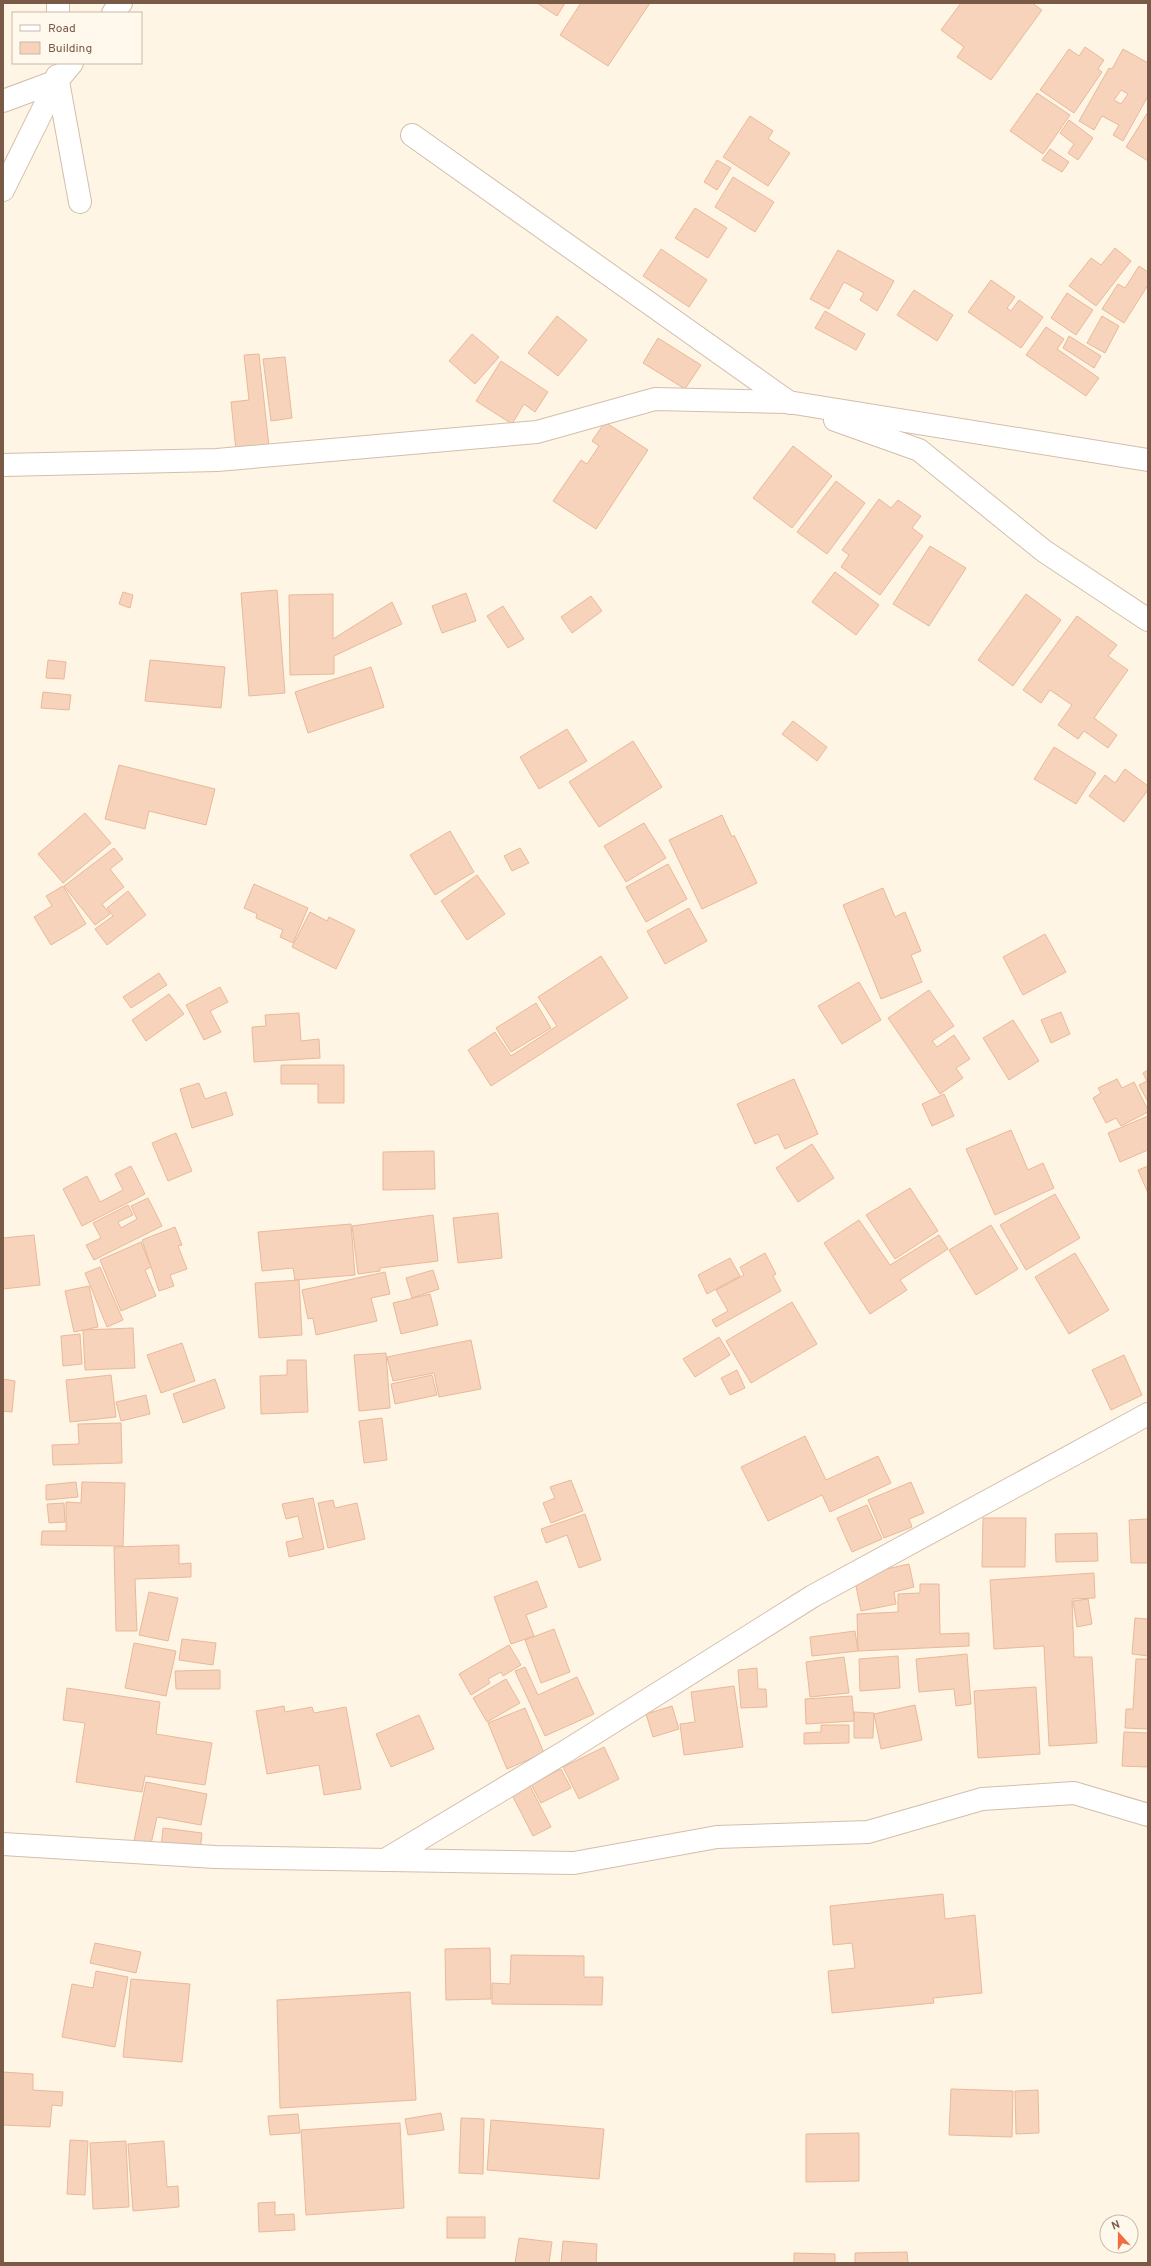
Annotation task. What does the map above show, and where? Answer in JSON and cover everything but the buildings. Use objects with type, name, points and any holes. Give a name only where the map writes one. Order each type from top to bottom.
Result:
[{"type":"street","points":[[114,12],[121,3]]},
{"type":"street","points":[[3,101],[70,64]]},
{"type":"street","points":[[3,190],[57,72]]},
{"type":"street","points":[[57,72],[80,202]]},
{"type":"street","points":[[412,135],[788,402],[919,450],[1044,551],[1148,620]]},
{"type":"street","points":[[3,464],[217,460],[537,432],[655,399],[788,402],[1148,460]]},
{"type":"street","points":[[385,1860],[568,1750],[813,1596],[1148,1414]]},
{"type":"street","points":[[3,1844],[215,1857],[574,1864],[717,1837],[868,1832],[982,1799],[1074,1793],[1148,1815]]}]
